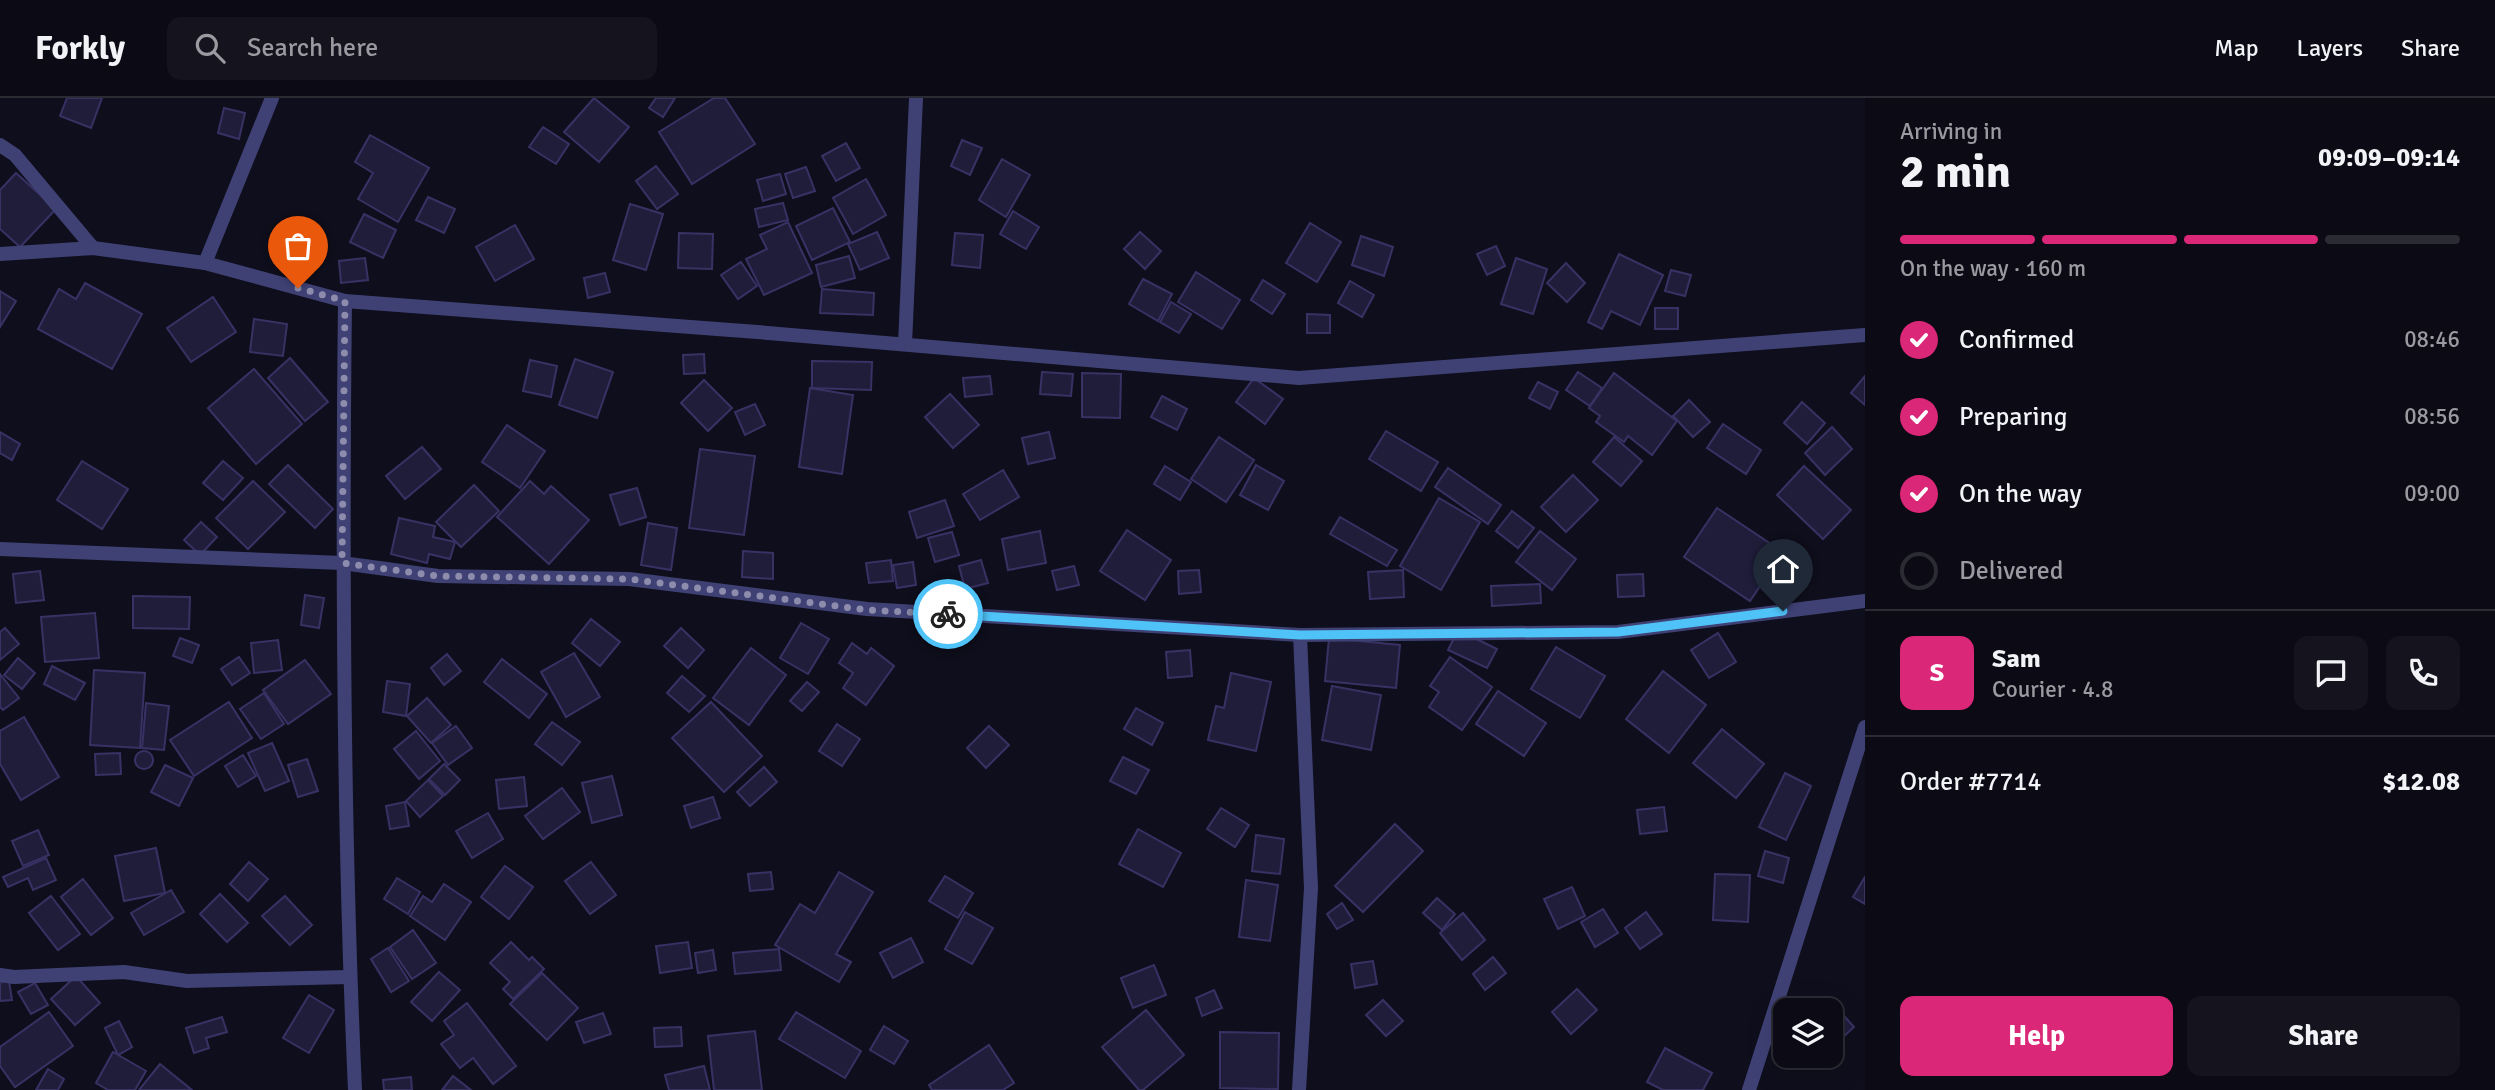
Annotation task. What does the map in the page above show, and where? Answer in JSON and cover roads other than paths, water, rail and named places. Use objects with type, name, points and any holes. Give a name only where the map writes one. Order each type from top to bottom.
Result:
[{"type":"street","points":[[205,263],[272,98]]},
{"type":"street","points":[[905,344],[916,98]]},
{"type":"street","points":[[0,145],[15,155],[93,248]]},
{"type":"street","points":[[0,254],[93,248],[205,263],[345,301],[905,344],[1299,378],[1865,335]]},
{"type":"street","points":[[345,301],[342,563],[350,977],[355,1090]]},
{"type":"street","points":[[0,549],[342,563],[438,576],[629,579],[867,610],[1300,635],[1618,632],[1865,601]]},
{"type":"street","points":[[1300,635],[1311,888],[1300,1090]]},
{"type":"street","points":[[1749,1090],[1865,727]]},
{"type":"street","points":[[0,975],[14,977],[124,972],[187,981],[350,977]]}]
